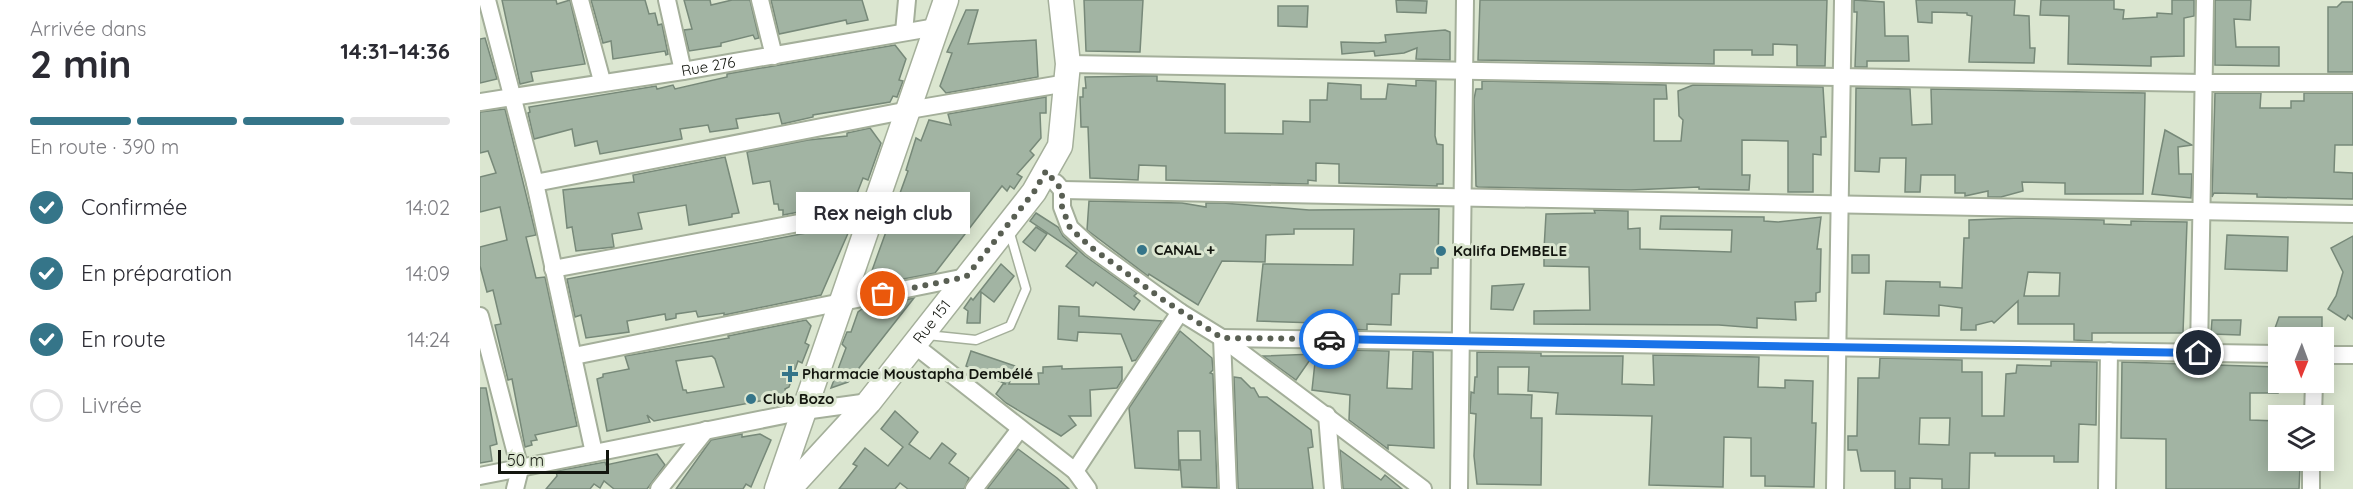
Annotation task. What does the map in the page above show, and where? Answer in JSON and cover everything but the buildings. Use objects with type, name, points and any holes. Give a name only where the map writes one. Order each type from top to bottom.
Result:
[{"type":"main road","points":[[777,489],[946,0]]},
{"type":"main road","name":"Rue 151","points":[[789,489],[869,402],[1034,192],[1060,146],[1067,74],[1061,0]]},
{"type":"street","points":[[487,0],[535,183],[594,453]]},
{"type":"street","points":[[580,0],[602,81]]},
{"type":"street","points":[[667,0],[683,71]]},
{"type":"street","points":[[760,0],[774,56]]},
{"type":"street","points":[[904,32],[907,0]]},
{"type":"street","points":[[1459,489],[1466,0]]},
{"type":"street","points":[[1835,489],[1843,0]]},
{"type":"street","points":[[2199,353],[2205,0]]},
{"type":"street","name":"Rue 276","points":[[480,102],[602,81],[683,71],[936,27]]},
{"type":"street","points":[[535,183],[909,110],[1067,74],[1465,71],[2203,83],[2353,83]]},
{"type":"street","points":[[1046,171],[1062,190],[1062,207],[1070,228],[1092,248],[1180,312],[1222,338],[1423,489]]},
{"type":"street","points":[[1062,190],[2353,214]]},
{"type":"street","points":[[553,269],[874,209]]},
{"type":"street","points":[[574,356],[966,277]]},
{"type":"street","points":[[1075,471],[1180,312]]},
{"type":"street","points":[[480,316],[520,468],[515,489]]},
{"type":"street","points":[[1222,338],[2268,354]]},
{"type":"street","points":[[1222,338],[1228,489]]},
{"type":"street","points":[[917,339],[1020,429],[1075,471],[1088,489]]},
{"type":"street","points":[[2107,489],[2109,351]]},
{"type":"street","points":[[2334,355],[2353,356]]},
{"type":"street","points":[[480,476],[804,411],[869,402]]},
{"type":"street","points":[[1327,416],[1333,489]]},
{"type":"street","points":[[974,489],[1020,429]]},
{"type":"street","points":[[659,489],[706,430]]},
{"type":"street","points":[[2311,489],[2312,471]]},
{"type":"lane","points":[[917,339],[976,340],[1010,326],[1026,289],[1007,226]]},
{"type":"way so far","points":[[883,294],[966,277],[1034,192],[1046,171],[1062,190],[1062,207],[1070,228],[1092,248],[1162,299],[1222,338],[1329,339]]},
{"type":"place","name":"CANAL +","points":[[1142,250]]},
{"type":"place","name":"Kalifa DEMBELE","points":[[1441,251]]},
{"type":"place","name":"Rex neigh club","points":[[883,294]]},
{"type":"place","name":"Pharmacie Moustapha Dembélé","points":[[790,374]]},
{"type":"place","name":"Club Bozo","points":[[751,399]]},
{"type":"route","points":[[1329,339],[2199,353]]}]
